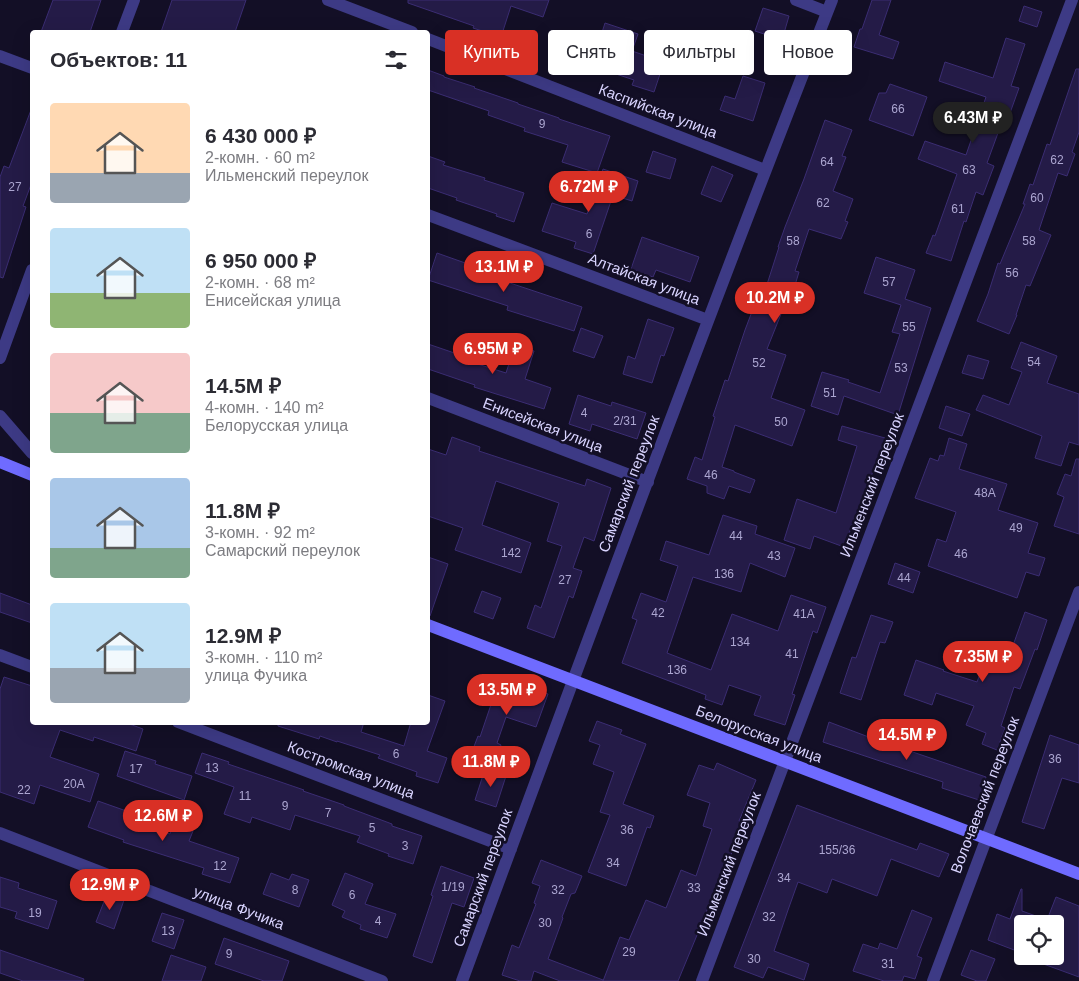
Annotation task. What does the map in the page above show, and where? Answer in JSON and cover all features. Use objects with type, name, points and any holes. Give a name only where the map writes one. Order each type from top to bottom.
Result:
[{"type":"main road","points":[[0,462],[30,474]]},
{"type":"main road","name":"Белорусская улица","points":[[430,626],[1079,874]]},
{"type":"street","points":[[123,30],[134,0]]},
{"type":"street","points":[[328,0],[407,30]]},
{"type":"street","points":[[796,0],[830,6]]},
{"type":"street","name":"Ильменский переулок","points":[[702,981],[1072,0]]},
{"type":"street","name":"Самарский переулок","points":[[462,981],[708,320],[830,6]]},
{"type":"street","name":"Каспийская улица","points":[[430,39],[766,170]]},
{"type":"street","points":[[0,56],[30,67]]},
{"type":"street","name":"Алтайская улица","points":[[430,216],[708,320]]},
{"type":"street","points":[[0,358],[30,276]]},
{"type":"street","name":"Енисейская улица","points":[[430,399],[648,482]]},
{"type":"street","points":[[0,416],[30,451]]},
{"type":"street","name":"Волочаевский переулок","points":[[933,981],[1079,592]]},
{"type":"street","points":[[0,655],[30,666]]},
{"type":"street","name":"Костромская улица","points":[[186,725],[511,848]]},
{"type":"street","name":"улица Фучика","points":[[0,833],[382,981]]},
{"type":"building","points":[[53,0],[101,0],[91,30],[42,30]]},
{"type":"building","points":[[172,0],[246,0],[236,30],[162,30]]},
{"type":"building","points":[[408,0],[549,0],[543,17],[511,6],[503,30],[479,30],[473,28],[474,26],[408,3]]},
{"type":"building","points":[[872,0],[891,0],[879,35],[899,42],[893,59],[854,47]]},
{"type":"building","points":[[1024,6],[1042,12],[1037,27],[1019,21]]},
{"type":"building","points":[[763,8],[789,16],[785,30],[764,30],[764,34],[755,31]]},
{"type":"building","points":[[605,23],[626,30],[603,30]]},
{"type":"building","points":[[634,33],[638,34],[634,45]]},
{"type":"building","points":[[1006,38],[1025,44],[1011,86],[1019,88],[1010,113],[1006,111],[987,163],[994,166],[983,195],[976,192],[951,261],[926,253],[933,235],[935,236],[957,174],[918,159],[925,141],[966,155],[986,97],[939,81],[945,62],[993,78]]},
{"type":"building","points":[[634,52],[644,55],[644,75],[660,75],[654,92],[632,85],[634,80],[619,75],[634,75]]},
{"type":"building","points":[[1076,69],[1079,69],[1079,132],[1072,152],[1075,154],[1067,176],[1058,173],[1039,230],[1051,235],[1030,286],[1026,285],[1009,334],[977,321],[998,263],[1000,264],[1025,204],[1023,204],[1030,184],[1033,185],[1047,144],[1050,145]]},
{"type":"building","points":[[430,71],[610,136],[597,173],[562,162],[568,145],[524,131],[525,128],[488,115],[489,111],[430,91]]},
{"type":"building","points":[[743,76],[765,83],[753,121],[720,110],[725,96],[735,99]]},
{"type":"building","points":[[890,84],[927,97],[913,136],[869,120],[879,93],[886,93]]},
{"type":"building","points":[[30,113],[30,187],[23,206],[26,207],[3,278],[0,277],[0,177],[4,166],[9,168]]},
{"type":"building","points":[[825,120],[852,130],[842,156],[846,157],[833,191],[853,199],[845,221],[848,222],[841,239],[809,229],[795,271],[799,272],[792,295],[789,294],[767,349],[786,355],[771,398],[805,410],[792,446],[735,425],[722,467],[755,480],[750,493],[729,486],[724,499],[707,493],[707,486],[687,479],[695,457],[702,460],[715,417],[713,416],[725,380],[728,381],[756,301],[761,303],[778,247]]},
{"type":"building","points":[[653,151],[676,159],[670,179],[646,172]]},
{"type":"building","points":[[430,157],[445,162],[443,165],[524,193],[514,222],[456,200],[457,198],[430,189]]},
{"type":"building","points":[[712,166],[733,175],[721,202],[701,194]]},
{"type":"building","points":[[603,169],[638,181],[632,201],[613,195],[593,254],[574,248],[576,242],[542,231],[552,203],[587,214]]},
{"type":"building","points":[[642,237],[699,257],[690,282],[656,270],[653,277],[631,269]]},
{"type":"building","points":[[437,253],[468,264],[467,267],[498,279],[582,307],[574,331],[507,310],[508,306],[430,281],[430,274]]},
{"type":"building","points":[[876,257],[915,270],[905,299],[931,308],[898,415],[844,396],[838,415],[811,406],[822,372],[849,380],[848,382],[880,393],[900,334],[892,332],[901,305],[864,293]]},
{"type":"building","points":[[648,319],[674,328],[664,356],[661,355],[652,383],[623,374],[628,356],[635,359]]},
{"type":"building","points":[[581,328],[603,336],[594,358],[573,351]]},
{"type":"building","points":[[1021,342],[1057,356],[1047,383],[1079,394],[1079,445],[1069,442],[1061,466],[1035,458],[1042,436],[976,410],[983,395],[1009,405],[1022,372],[1011,368]]},
{"type":"building","points":[[430,345],[469,358],[468,361],[506,373],[515,345],[534,351],[525,379],[551,388],[544,409],[474,387],[475,385],[430,370]]},
{"type":"building","points":[[968,355],[989,361],[983,379],[962,373]]},
{"type":"building","points":[[578,395],[611,406],[612,402],[646,413],[637,439],[592,424],[590,431],[569,424]]},
{"type":"building","points":[[946,406],[970,414],[962,436],[939,428]]},
{"type":"building","points":[[842,426],[885,438],[860,510],[858,509],[844,547],[814,536],[810,549],[784,540],[797,499],[836,513],[857,446],[838,440]]},
{"type":"building","points":[[452,437],[480,447],[479,451],[585,486],[587,479],[611,488],[594,541],[584,537],[573,568],[582,571],[573,598],[569,596],[554,638],[527,628],[535,605],[541,608],[562,546],[547,541],[559,503],[496,481],[482,525],[531,543],[521,573],[455,550],[463,528],[430,517],[430,450],[446,455]]},
{"type":"building","points":[[949,438],[967,444],[959,469],[1007,484],[998,510],[1038,523],[1028,553],[1045,558],[1039,576],[1026,572],[1017,598],[928,566],[937,539],[946,542],[956,512],[915,498],[930,458],[938,461],[940,455],[944,456]]},
{"type":"building","points":[[1076,459],[1079,459],[1079,534],[1054,526],[1064,497],[1057,494],[1065,474],[1071,476]]},
{"type":"building","points":[[723,515],[757,526],[755,534],[795,548],[785,577],[750,563],[741,592],[693,577],[667,653],[711,670],[732,614],[778,631],[791,595],[826,607],[817,633],[813,631],[792,694],[795,695],[785,725],[754,715],[761,696],[729,685],[722,705],[705,699],[706,695],[622,663],[637,620],[632,618],[641,593],[666,602],[678,566],[660,560],[666,541],[709,555]]},
{"type":"building","points":[[430,558],[448,564],[430,616]]},
{"type":"building","points":[[895,563],[920,572],[913,593],[888,584]]},
{"type":"building","points":[[482,591],[501,598],[493,619],[474,612]]},
{"type":"building","points":[[0,593],[30,604],[30,622],[0,612]]},
{"type":"building","points":[[1025,612],[1047,620],[1037,650],[1035,649],[1020,689],[1014,687],[1001,726],[1005,728],[997,750],[982,744],[986,733],[966,725],[974,706],[936,693],[932,705],[904,695],[916,660],[977,682],[986,658],[1006,665]]},
{"type":"building","points":[[871,615],[893,622],[885,643],[880,642],[861,700],[840,693],[852,657],[856,658]]},
{"type":"building","points":[[4,677],[30,685],[30,725],[132,725],[143,729],[136,751],[94,737],[93,741],[60,730],[50,757],[99,774],[90,802],[40,785],[34,804],[0,792],[0,689]]},
{"type":"building","points":[[500,678],[548,694],[536,727],[506,717],[497,743],[501,745],[493,765],[470,757],[478,736],[480,737]]},
{"type":"building","points":[[430,696],[445,701],[427,751],[447,758],[438,783],[416,776],[417,772],[378,758],[380,755],[320,736],[319,739],[278,725],[363,725],[361,732],[404,746],[410,725],[430,725]]},
{"type":"building","points":[[597,721],[622,730],[620,734],[646,744],[623,804],[654,816],[650,828],[647,827],[626,886],[588,872],[610,815],[600,812],[614,772],[593,764],[600,745],[589,741]]},
{"type":"building","points":[[829,722],[874,739],[875,737],[905,747],[904,749],[986,777],[979,800],[942,788],[943,782],[823,742]]},
{"type":"building","points":[[1050,735],[1079,745],[1079,783],[1062,778],[1044,829],[1022,822]]},
{"type":"building","points":[[125,751],[156,761],[155,764],[192,776],[184,800],[117,776]]},
{"type":"building","points":[[202,753],[422,836],[413,864],[388,856],[389,854],[357,842],[360,836],[295,815],[290,830],[252,817],[250,823],[224,814],[234,787],[195,773]]},
{"type":"building","points":[[717,763],[756,780],[739,821],[742,822],[727,867],[724,866],[678,981],[603,981],[620,937],[629,940],[646,900],[666,908],[681,870],[696,876],[712,829],[703,826],[710,803],[687,795],[699,765],[714,770]]},
{"type":"building","points":[[485,769],[506,776],[496,807],[475,800]]},
{"type":"building","points":[[98,801],[132,813],[129,821],[170,834],[173,825],[193,831],[189,841],[239,858],[230,883],[202,874],[204,868],[123,842],[124,840],[88,827]]},
{"type":"building","points":[[797,805],[917,850],[920,843],[949,854],[939,877],[891,859],[877,896],[832,879],[827,893],[798,882],[774,951],[809,964],[804,980],[768,967],[763,978],[734,967]]},
{"type":"building","points":[[541,860],[582,876],[575,893],[571,894],[548,959],[603,981],[560,981],[534,971],[531,981],[520,981],[502,975],[512,945],[519,948],[536,904],[534,903],[540,886],[532,883]]},
{"type":"building","points":[[441,866],[474,878],[464,907],[452,903],[432,963],[413,956]]},
{"type":"building","points":[[271,873],[289,880],[292,874],[309,880],[299,907],[263,894]]},
{"type":"building","points":[[345,873],[373,884],[365,904],[396,914],[387,938],[360,929],[361,925],[342,917],[345,911],[332,905]]},
{"type":"building","points":[[0,877],[19,883],[18,888],[57,901],[48,929],[15,918],[17,912],[0,907]]},
{"type":"building","points":[[1022,889],[1022,911],[1033,915],[1014,915],[1014,950],[988,940],[997,914],[1010,919]]},
{"type":"building","points":[[107,894],[124,900],[114,929],[96,922]]},
{"type":"building","points":[[1056,897],[1079,906],[1079,977],[1046,965],[1064,965],[1064,915],[1049,915]]},
{"type":"building","points":[[912,910],[932,918],[917,956],[922,958],[915,979],[904,976],[902,981],[884,981],[853,971],[863,944],[878,949],[880,943],[897,949]]},
{"type":"building","points":[[162,913],[184,920],[174,949],[152,941]]},
{"type":"building","points":[[224,938],[289,961],[282,981],[264,981],[215,964]]},
{"type":"building","points":[[0,950],[84,979],[83,981],[23,981],[0,973]]},
{"type":"building","points":[[971,950],[995,959],[986,981],[977,981],[961,975]]},
{"type":"building","points":[[171,955],[206,967],[201,981],[162,981]]}]
